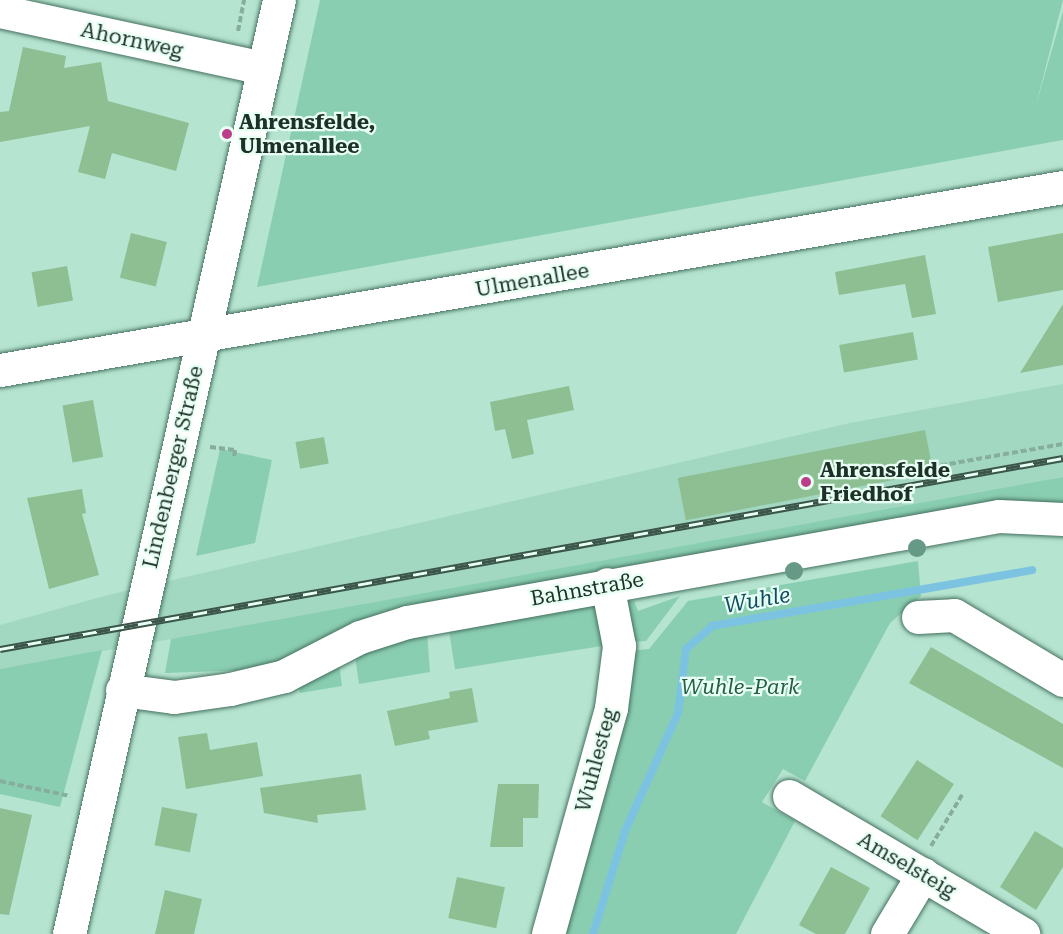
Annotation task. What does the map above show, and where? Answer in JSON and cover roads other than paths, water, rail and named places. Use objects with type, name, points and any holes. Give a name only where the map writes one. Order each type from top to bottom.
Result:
[{"type":"street","name":"Lindenberger Straße","points":[[69,934],[122,690],[279,0]]},
{"type":"street","name":"Ahornweg","points":[[0,11],[264,68]]},
{"type":"street","name":"Ulmenallee","points":[[0,370],[1063,187]]},
{"type":"street","name":"Bahnstraße","points":[[122,690],[174,697],[230,689],[284,676],[360,637],[407,622],[607,584],[999,516],[1063,519]]},
{"type":"street","name":"Wuhlesteg","points":[[548,934],[611,708],[618,646],[607,584]]},
{"type":"street","points":[[918,617],[954,615],[1063,680]]},
{"type":"street","name":"Amselsteig","points":[[789,796],[1023,934]]},
{"type":"street","points":[[887,934],[920,872]]},
{"type":"waterway","name":"Wuhle","points":[[593,934],[625,831],[678,713],[686,649],[712,626],[1032,570]]},
{"type":"railway","points":[[0,649],[1063,458]]},
{"type":"place","name":"Ahrensfelde, Ulmenallee","points":[[227,134]]},
{"type":"place","name":"Ahrensfelde Friedhof","points":[[806,482]]},
{"type":"park label","name":"Wuhle-Park","points":[[740,687]]}]
